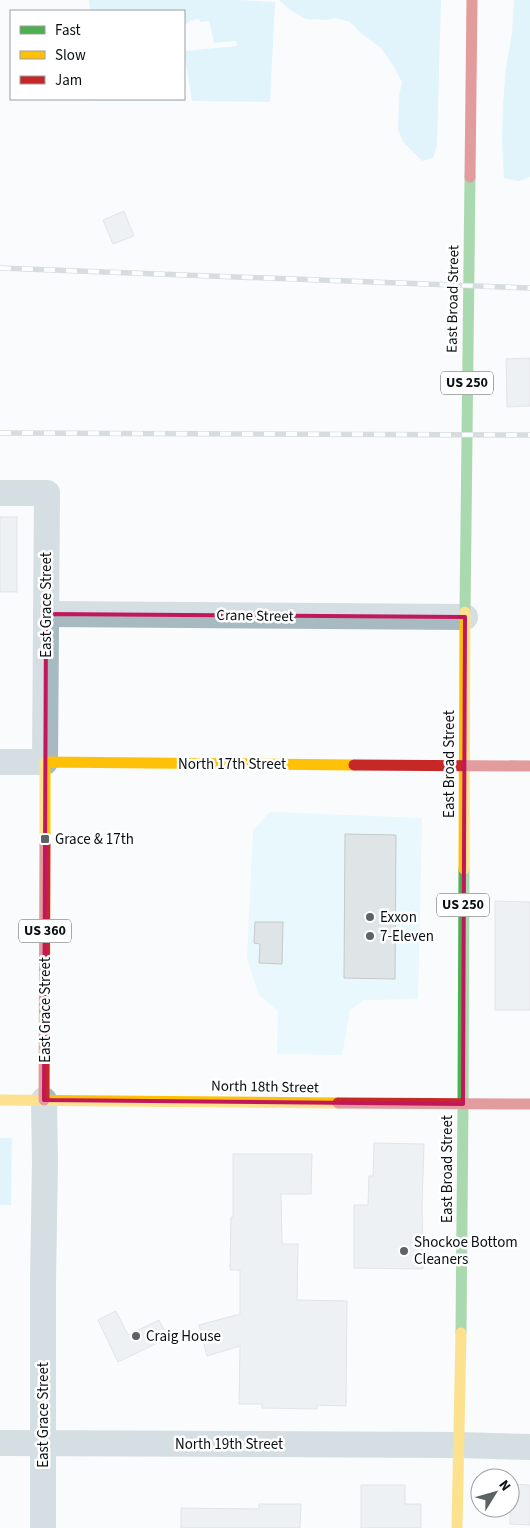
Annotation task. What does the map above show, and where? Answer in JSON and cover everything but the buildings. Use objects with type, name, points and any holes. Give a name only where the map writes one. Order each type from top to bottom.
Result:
[{"type":"main road","name":"East Broad Street","points":[[457,1528],[462,1275],[465,617],[472,0]]},
{"type":"main road","name":"North 17th Street","points":[[45,762],[530,766]]},
{"type":"main road","name":"East Grace Street","points":[[44,1100],[45,762]]},
{"type":"main road","name":"North 18th Street","points":[[0,1100],[530,1104]]},
{"type":"street","name":"East Grace Street","points":[[0,493],[47,493],[45,762]]},
{"type":"street","name":"Crane Street","points":[[46,614],[465,617]]},
{"type":"street","name":"North 17th Street","points":[[0,762],[45,762]]},
{"type":"street","name":"East Grace Street","points":[[43,1528],[44,1100]]},
{"type":"street","name":"North 19th Street","points":[[0,1443],[530,1447]]},
{"type":"highlighted area","points":[[46,614],[465,617],[463,1104],[44,1100]]},
{"type":"shaded area","points":[[89,0],[240,0],[275,2],[270,102],[192,101],[185,51],[237,46],[236,41],[214,43],[209,21],[200,22],[199,19],[185,24],[185,10],[90,10]]},
{"type":"shaded area","points":[[279,0],[441,0],[437,146],[433,158],[422,161],[403,142],[398,129],[399,96],[402,82],[381,48],[363,35],[350,22],[336,18],[325,20],[306,19],[290,10]]},
{"type":"shaded area","points":[[514,0],[530,0],[530,177],[519,181],[504,178],[502,142],[503,103],[512,33]]},
{"type":"shaded area","points":[[182,100],[183,101],[95,101]]},
{"type":"shaded area","points":[[270,812],[422,818],[418,999],[364,1000],[350,1010],[342,1055],[277,1054],[278,1011],[259,995],[247,959],[253,830]]},
{"type":"shaded area","points":[[0,1138],[12,1138],[11,1205],[0,1205]]},
{"type":"railway","points":[[0,268],[530,288]]},
{"type":"railway","points":[[0,433],[530,435]]},
{"type":"traffic: fast","points":[[465,612],[470,177]]},
{"type":"traffic: fast","points":[[463,1104],[464,869]]},
{"type":"traffic: fast","points":[[461,1333],[463,1104]]},
{"type":"traffic: slow","points":[[464,869],[465,612]]},
{"type":"traffic: slow","points":[[45,840],[45,762],[354,765]]},
{"type":"traffic: slow","points":[[0,1100],[338,1103]]},
{"type":"traffic: slow","points":[[457,1528],[461,1333]]},
{"type":"traffic: jam","points":[[470,177],[472,0]]},
{"type":"traffic: jam","points":[[354,765],[530,766]]},
{"type":"traffic: jam","points":[[44,1100],[45,840]]},
{"type":"traffic: jam","points":[[338,1103],[530,1104]]},
{"type":"place","name":"Grace & 17th","points":[[45,839]]},
{"type":"place","name":"Exxon","points":[[370,917]]},
{"type":"place","name":"7-Eleven","points":[[370,936]]},
{"type":"place","name":"Shockoe Bottom Cleaners","points":[[404,1251]]},
{"type":"place","name":"Craig House","points":[[136,1336]]}]
